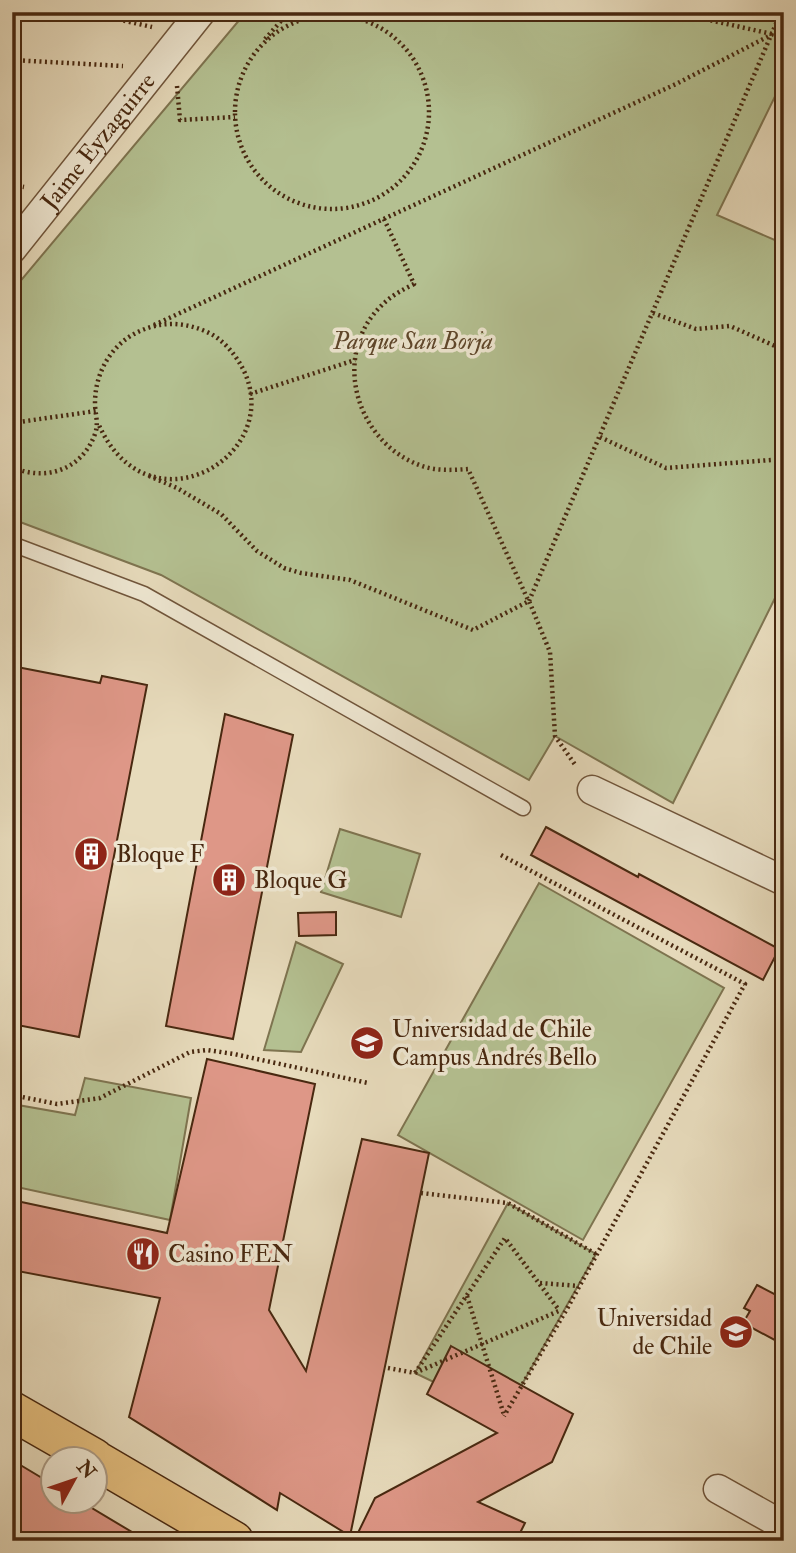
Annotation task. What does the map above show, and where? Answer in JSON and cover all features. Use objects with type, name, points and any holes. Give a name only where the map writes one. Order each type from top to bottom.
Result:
[{"type":"main road","points":[[12,1410],[69,1444]]},
{"type":"main road","points":[[108,1467],[234,1541]]},
{"type":"street","name":"Jaime Eyzaguirre","points":[[12,249],[156,68],[184,23],[201,12]]},
{"type":"street","points":[[592,790],[784,881]]},
{"type":"street","points":[[718,1489],[784,1527]]},
{"type":"lane","points":[[12,544],[144,594],[523,808]]},
{"type":"path","points":[[86,12],[184,23]]},
{"type":"path","points":[[258,48],[276,32],[299,21],[323,15],[347,16],[371,24],[392,37],[409,55],[421,76],[427,95],[429,115],[426,134],[408,173],[392,188],[373,200],[351,207],[329,209],[307,206],[286,198],[266,183],[250,164],[239,142],[235,117],[236,93],[244,69],[258,48],[289,12]]},
{"type":"path","points":[[673,12],[773,34]]},
{"type":"path","points":[[773,34],[676,84],[136,332],[121,342],[109,355],[101,370],[96,388],[96,411],[105,440],[117,456],[132,468],[177,488],[221,514],[257,551],[284,568],[350,580],[473,630],[529,601],[773,34],[781,12]]},
{"type":"path","points":[[12,60],[156,68],[177,86],[180,120],[235,117]]},
{"type":"path","points":[[384,219],[414,284],[396,293],[380,306],[368,322],[359,341],[355,360],[354,380],[358,400],[365,419],[376,436],[408,461],[427,468],[468,469],[550,652],[555,736],[592,790]]},
{"type":"path","points":[[653,313],[696,329],[730,326],[784,350]]},
{"type":"path","points":[[149,476],[187,478],[206,472],[222,462],[235,448],[245,432],[250,413],[246,375],[238,358],[225,344],[210,333],[192,326],[173,323],[154,325]]},
{"type":"path","points":[[250,394],[355,360]]},
{"type":"path","points":[[12,423],[96,411]]},
{"type":"path","points":[[12,467],[39,474],[67,468],[79,460],[95,436],[98,423]]},
{"type":"path","points":[[600,437],[666,468],[784,459]]},
{"type":"path","points":[[467,1296],[504,1416],[568,1307],[745,984],[501,855]]},
{"type":"path","points":[[12,1095],[57,1104],[100,1098],[190,1052],[207,1051],[234,1054],[368,1083]]},
{"type":"path","points":[[421,1193],[508,1203],[596,1254]]},
{"type":"path","points":[[415,1373],[505,1238],[559,1310]]},
{"type":"path","points":[[539,1283],[579,1286]]},
{"type":"path","points":[[388,1368],[415,1373],[568,1307]]},
{"type":"green space","name":"Parque San Borja","points":[[246,12],[784,12],[784,78],[717,215],[784,244],[784,580],[673,803],[555,736],[529,780],[161,575],[12,519],[12,291]]},
{"type":"green space","points":[[340,829],[420,854],[401,917],[321,892]]},
{"type":"green space","points":[[539,883],[724,988],[583,1240],[398,1135]]},
{"type":"green space","points":[[296,942],[343,964],[301,1052],[264,1050]]},
{"type":"green space","points":[[85,1078],[191,1098],[170,1220],[12,1186],[15,1161],[12,1159],[12,1104],[75,1115]]},
{"type":"green space","points":[[508,1203],[596,1254],[504,1416],[415,1373]]},
{"type":"building","points":[[17,667],[100,683],[102,676],[147,685],[79,1037],[12,1024],[12,693]]},
{"type":"building","name":"Bloque G","points":[[225,714],[293,735],[233,1039],[166,1026]]},
{"type":"building","points":[[546,827],[779,949],[763,980],[531,855]]},
{"type":"building","points":[[336,912],[336,935],[299,936],[298,913]]},
{"type":"building","points":[[207,1059],[315,1084],[269,1310],[306,1371],[362,1139],[429,1153],[350,1536],[280,1493],[277,1510],[129,1417],[160,1298],[12,1270],[12,1200],[167,1233]]},
{"type":"building","points":[[757,1285],[784,1299],[784,1345],[743,1323],[750,1311],[744,1308]]},
{"type":"building","points":[[451,1346],[573,1414],[552,1462],[478,1502],[525,1523],[516,1541],[354,1541],[375,1498],[497,1433],[427,1394]]},
{"type":"building","points":[[12,1460],[38,1476],[38,1514],[102,1514],[147,1541],[33,1541],[12,1528]]},
{"type":"place","name":"Bloque F","points":[[91,854]]},
{"type":"place","name":"Bloque G","points":[[229,880]]},
{"type":"place","name":"Universidad de Chile Campus Andrés Bello","points":[[367,1043]]},
{"type":"place","name":"Casino FEN","points":[[143,1254]]},
{"type":"place","name":"Universidad de Chile","points":[[736,1332]]}]
